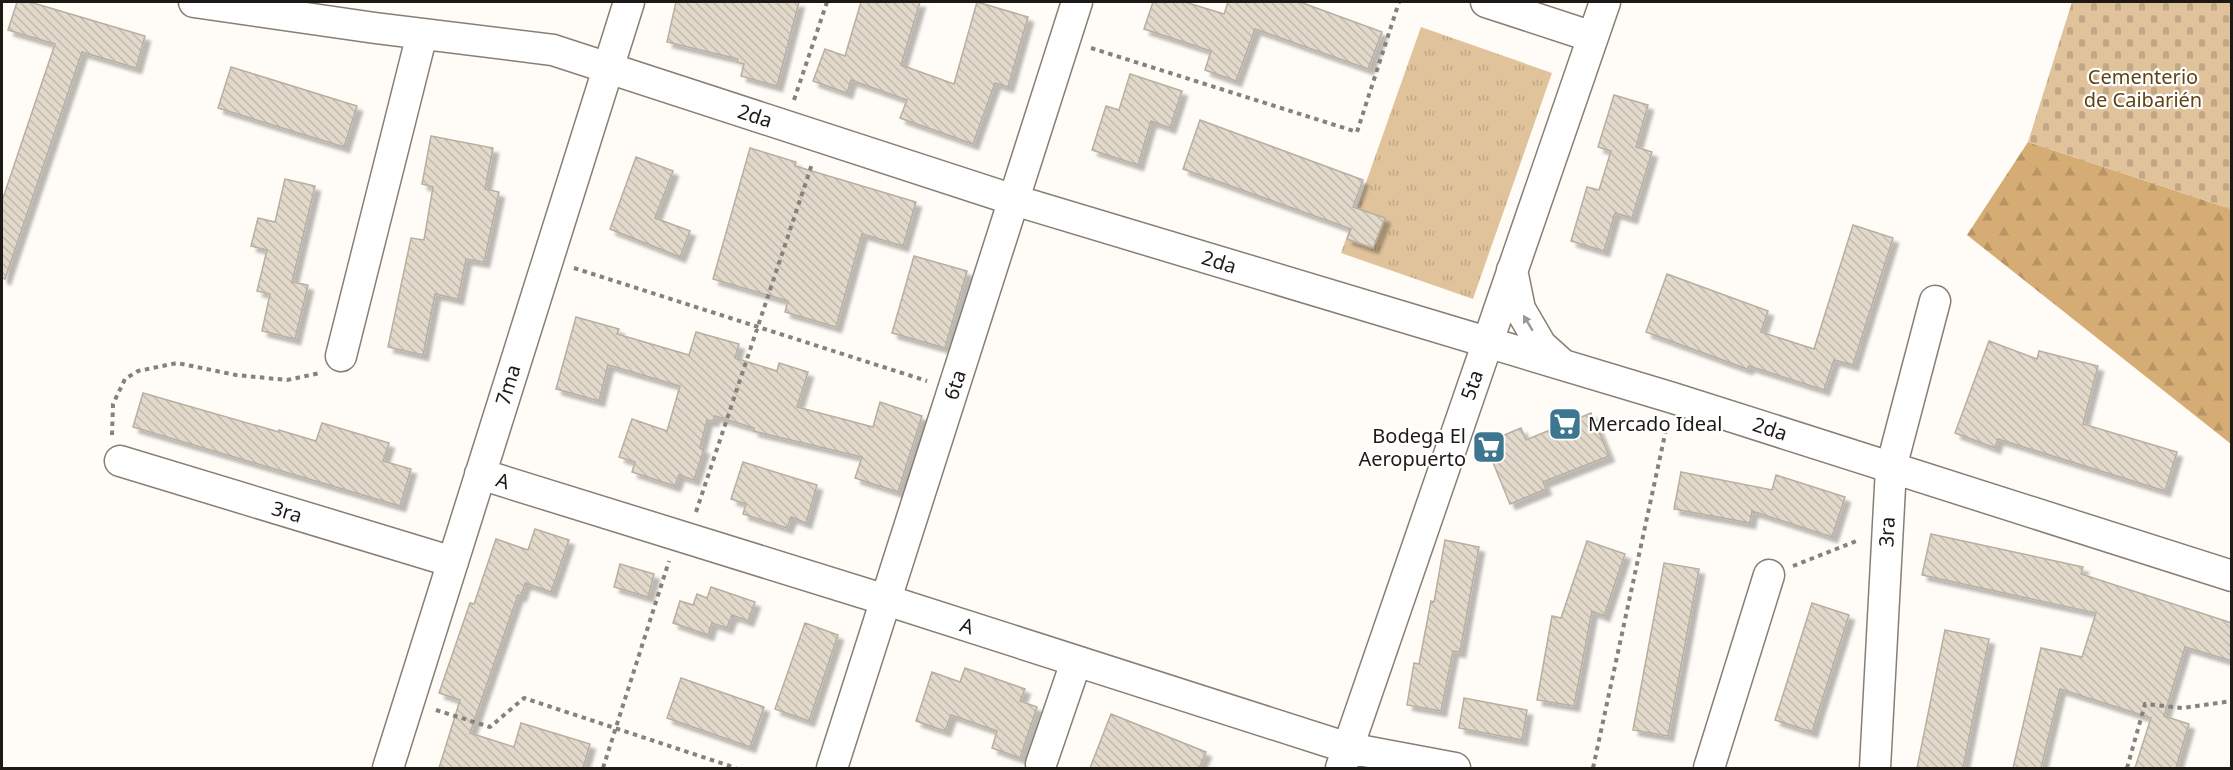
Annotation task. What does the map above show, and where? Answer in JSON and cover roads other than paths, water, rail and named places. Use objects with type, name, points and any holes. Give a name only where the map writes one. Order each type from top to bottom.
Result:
[{"type":"street","name":"7ma","points":[[388,768],[629,2]]},
{"type":"street","name":"6ta","points":[[832,768],[1077,2]]},
{"type":"street","points":[[1486,2],[1593,38]]},
{"type":"street","name":"5ta","points":[[1344,758],[1605,2]]},
{"type":"street","name":"2da","points":[[205,3],[553,50],[1014,200],[1673,398],[2232,576]]},
{"type":"street","points":[[341,356],[422,34]]},
{"type":"street","points":[[1512,270],[1520,309],[1541,345],[1565,366]]},
{"type":"street","name":"3ra","points":[[1875,768],[1891,468],[1935,301]]},
{"type":"street","name":"3ra","points":[[120,461],[453,562]]},
{"type":"street","name":"A","points":[[480,474],[886,600],[1076,662],[1344,758],[1455,768]]},
{"type":"street","points":[[1709,768],[1769,575]]},
{"type":"street","points":[[1041,764],[1076,662]]},
{"type":"place","name":"Mercado Ideal","points":[[1565,424]]},
{"type":"place","name":"Bodega El Aeropuerto","points":[[1489,447]]},
{"type":"park label","name":"Cementerio de Caibarién","points":[[2143,88]]}]
